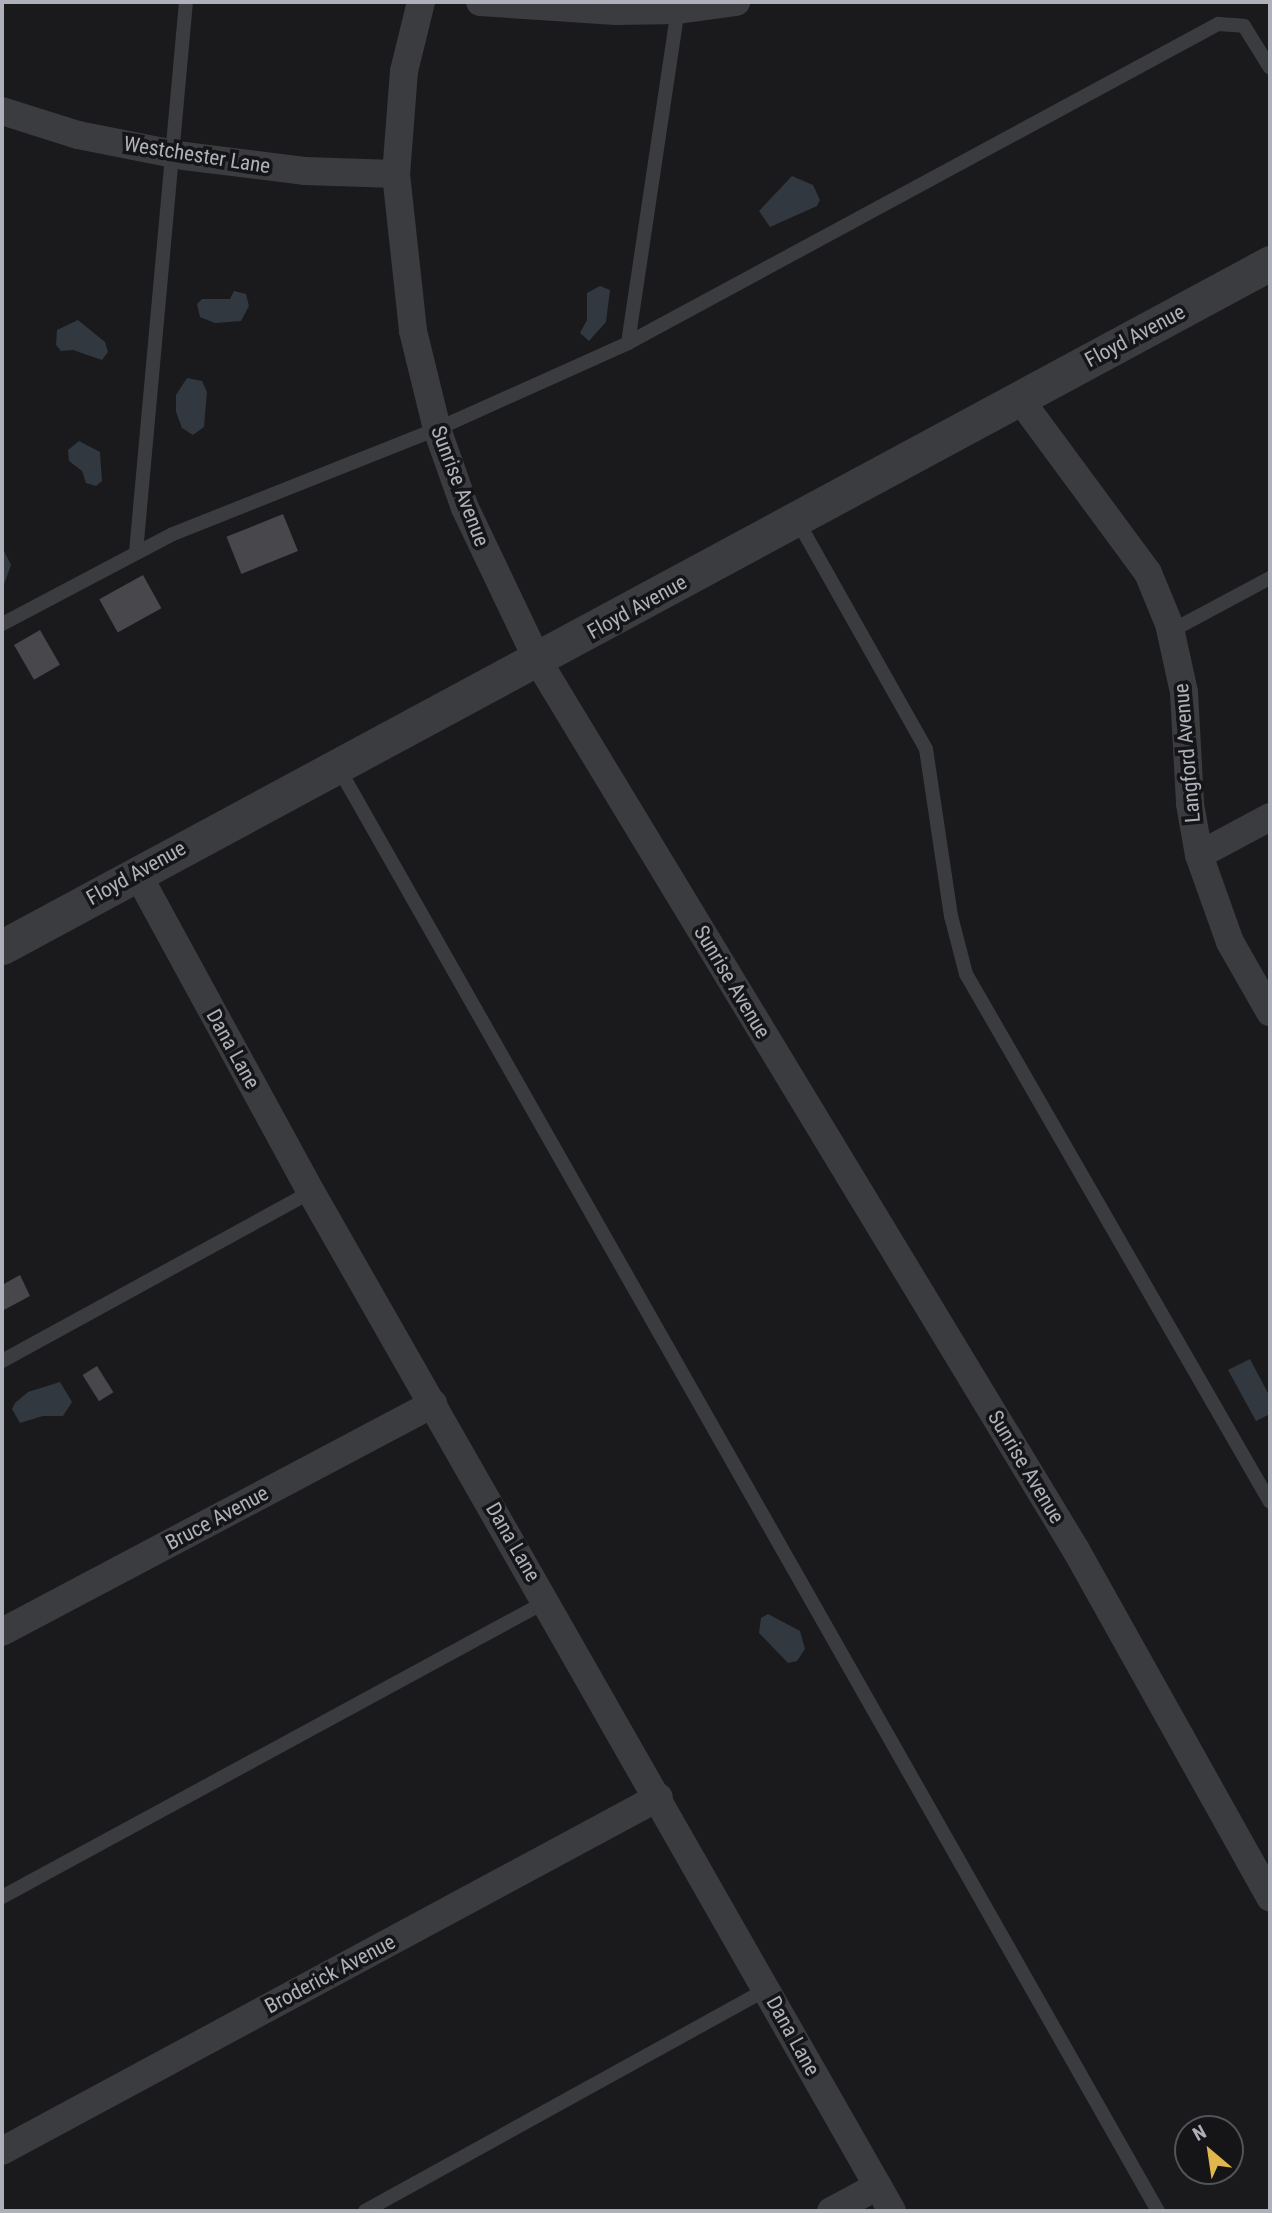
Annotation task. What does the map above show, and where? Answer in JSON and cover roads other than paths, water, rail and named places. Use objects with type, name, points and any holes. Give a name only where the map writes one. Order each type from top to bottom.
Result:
[{"type":"street","name":"Sunrise Avenue","points":[[421,2],[404,71],[396,174],[413,331],[437,429],[465,508],[538,661],[1076,1550],[1270,1897]]},
{"type":"street","points":[[480,2],[616,11],[736,2]]},
{"type":"street","name":"Westchester Lane","points":[[2,111],[78,135],[170,153],[304,171],[396,174]]},
{"type":"street","name":"Floyd Avenue","points":[[2,947],[337,764],[538,661],[1270,263]]},
{"type":"street","name":"Langford Avenue","points":[[1019,398],[1148,573],[1171,631],[1184,692],[1190,804],[1199,855],[1230,942],[1270,1012]]},
{"type":"street","points":[[1199,855],[1270,817]]},
{"type":"street","name":"Dana Lane","points":[[136,873],[311,1192],[659,1797],[892,2211]]},
{"type":"street","name":"Bruce Avenue","points":[[2,1632],[433,1404]]},
{"type":"street","name":"Broderick Avenue","points":[[2,2151],[659,1797]]},
{"type":"street","points":[[831,2211],[878,2186]]},
{"type":"lane","points":[[136,552],[170,153],[186,2]]},
{"type":"lane","points":[[628,343],[678,6]]},
{"type":"lane","points":[[2,624],[136,552],[437,429],[628,343],[1217,24],[1244,26],[1270,68]]},
{"type":"lane","points":[[797,520],[926,749],[951,916],[966,974],[1270,1502]]},
{"type":"lane","points":[[1171,631],[1270,579]]},
{"type":"lane","points":[[337,764],[1158,2211]]},
{"type":"lane","points":[[2,1361],[311,1192]]},
{"type":"lane","points":[[2,1897],[547,1601]]},
{"type":"lane","points":[[365,2211],[767,1989]]}]
